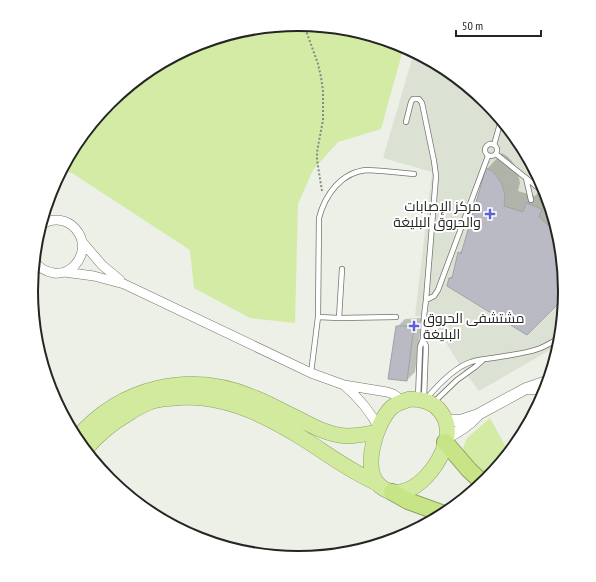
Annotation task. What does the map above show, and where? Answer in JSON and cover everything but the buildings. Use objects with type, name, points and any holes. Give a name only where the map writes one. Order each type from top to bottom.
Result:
[{"type":"highway","points":[[81,433],[101,414],[131,397],[159,388],[189,384],[220,387],[244,394],[262,401],[326,432],[352,436],[367,434],[378,430]]},
{"type":"highway","points":[[89,445],[113,423],[150,402],[162,399],[197,397],[222,401],[235,405],[270,420],[300,436],[352,471],[377,483]]},
{"type":"highway","points":[[392,492],[404,492],[417,484],[431,472],[441,456],[448,429],[446,421],[438,408],[425,401],[410,399],[396,404],[390,409],[378,430],[373,449],[372,467],[374,478],[381,487],[408,501],[436,511]]},
{"type":"highway","points":[[446,440],[469,470],[478,478]]},
{"type":"street","points":[[48,222],[58,220],[67,222],[75,227],[80,234],[83,243],[102,265],[124,284]]},
{"type":"street","points":[[64,272],[72,268],[79,261],[83,243]]},
{"type":"street","points":[[39,266],[48,272],[64,272],[94,276],[124,284],[312,373],[344,386],[355,394],[364,404],[372,416],[378,430]]},
{"type":"street","points":[[446,421],[462,420],[477,415],[525,389],[541,384]]},
{"type":"street","points":[[344,386],[387,392],[403,401]]},
{"type":"street","points":[[525,389],[538,390]]},
{"type":"street","points":[[446,440],[465,427],[477,415]]},
{"type":"lane","points":[[406,122],[410,102],[413,99],[419,99],[422,103],[436,176],[422,339],[426,346],[425,401]]},
{"type":"lane","points":[[496,154],[497,149],[494,144],[499,127]]},
{"type":"lane","points":[[426,300],[434,296],[438,290],[488,156],[485,149],[488,144],[494,144]]},
{"type":"lane","points":[[488,156],[494,156],[496,154]]},
{"type":"lane","points":[[496,154],[535,185]]},
{"type":"lane","points":[[312,373],[318,317],[319,218],[324,202],[339,183],[360,171],[369,170],[414,174]]},
{"type":"lane","points":[[526,178],[531,200]]},
{"type":"lane","points":[[339,318],[342,269]]},
{"type":"lane","points":[[318,317],[396,317]]},
{"type":"lane","points":[[425,401],[442,382],[461,367],[472,362],[538,349],[553,341]]},
{"type":"lane","points":[[425,401],[452,384],[483,360]]},
{"type":"path","points":[[306,31],[318,64],[323,91],[323,120],[317,160],[324,202]]},
{"type":"shaded area","name":"مركز الإصابات والحروق البليغة","points":[[412,58],[442,75],[482,107],[504,133],[523,161],[538,192],[549,224],[556,257],[558,291],[556,325],[551,350],[479,391],[461,367],[430,317],[415,316],[432,172],[383,158]]},
{"type":"green space","points":[[298,31],[332,33],[349,36],[382,45],[402,53],[381,129],[338,142],[313,170],[298,204],[295,323],[250,318],[194,288],[190,250],[72,173],[67,172],[73,161],[92,133],[114,107],[140,85],[168,66],[214,45],[264,33]]},
{"type":"green space","points":[[490,418],[506,447],[483,474],[473,468],[466,458],[463,448],[467,438]]},
{"type":"place","name":"مركز الإصابات والحروق البليغة","points":[[490,214]]},
{"type":"place","name":"مشتشفى الحروق البليغة","points":[[414,326]]}]
